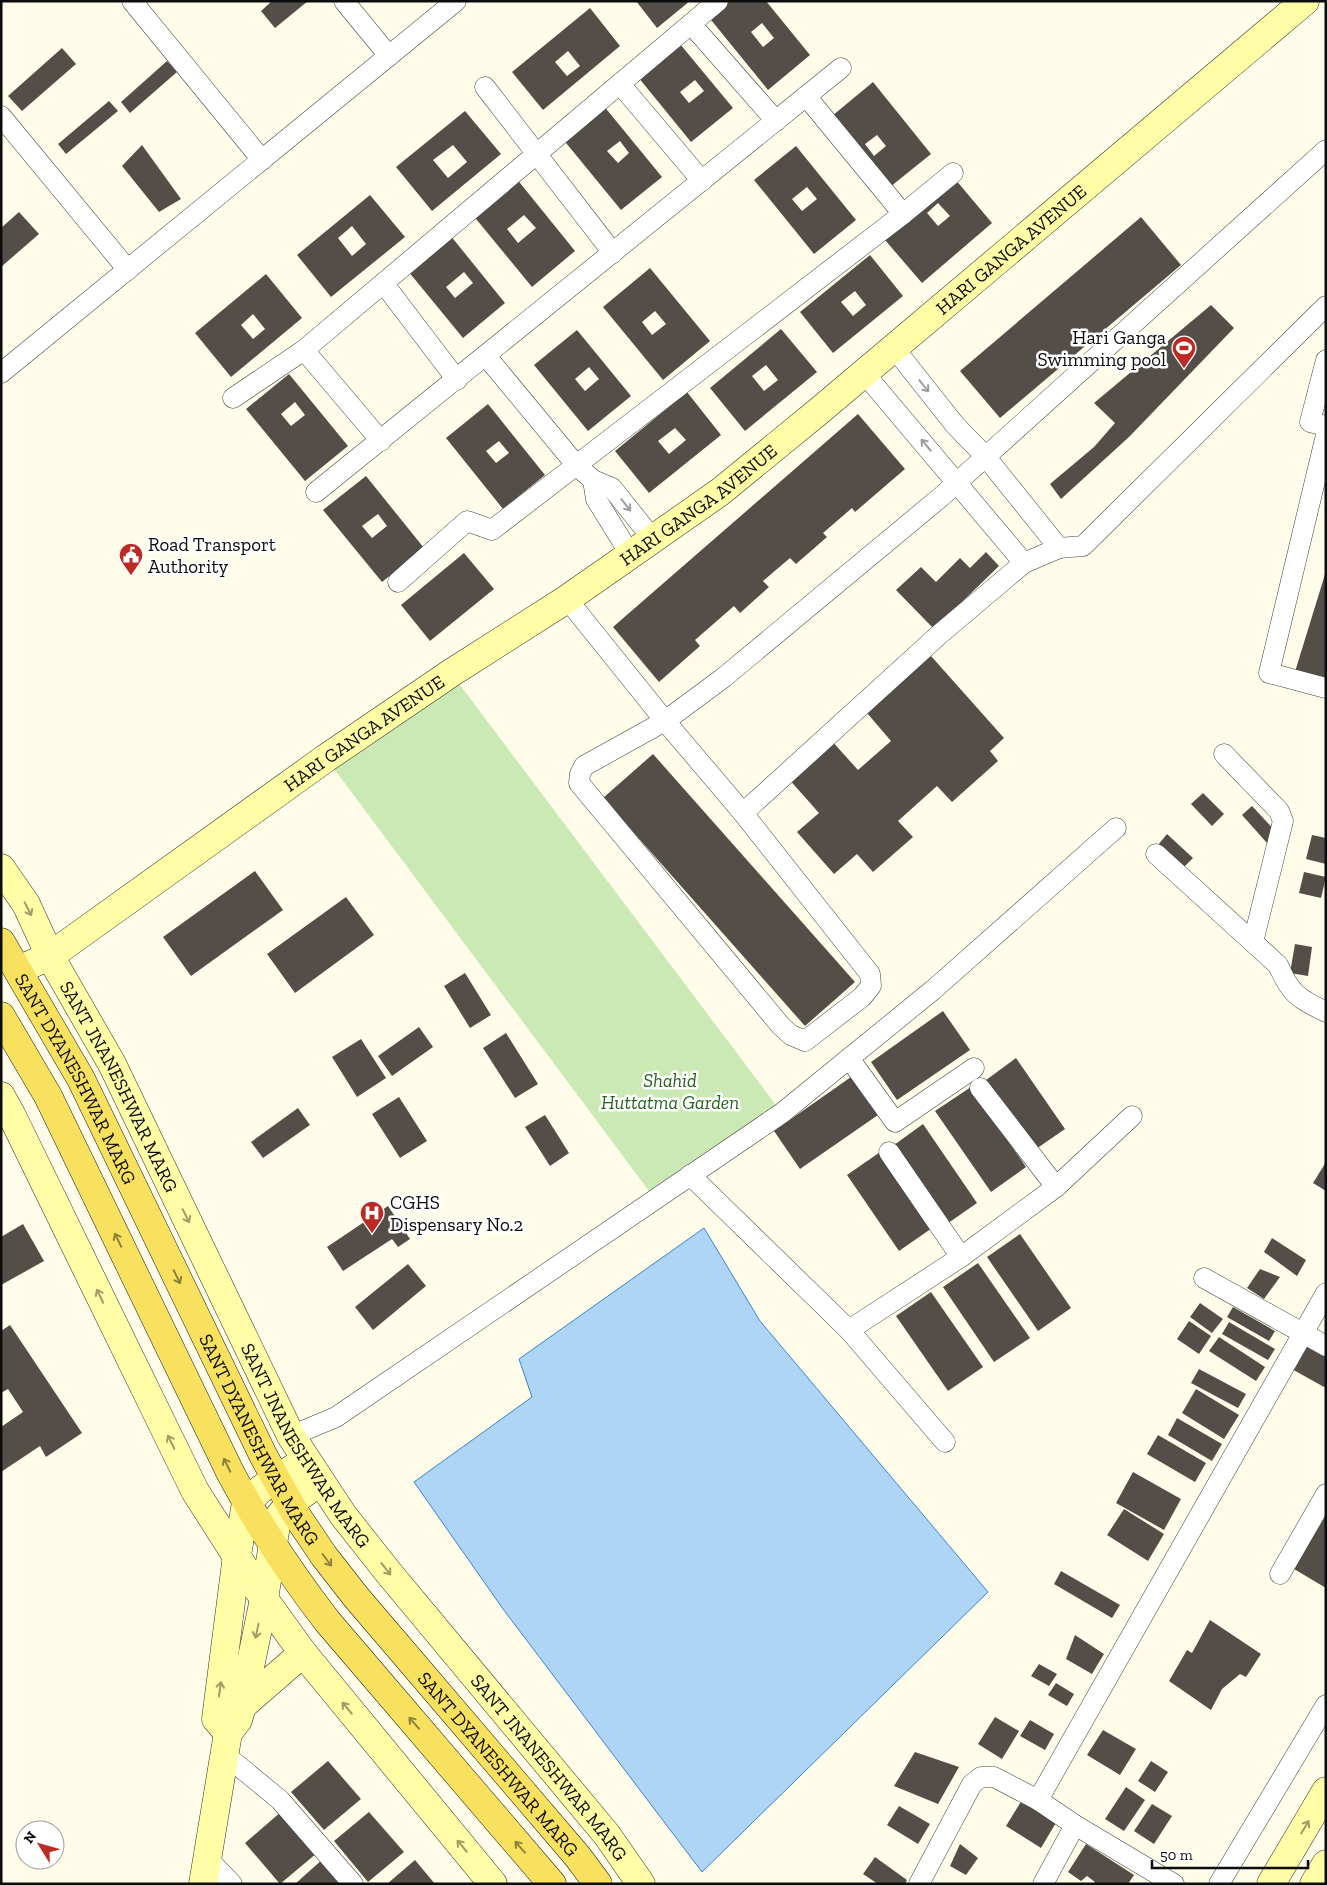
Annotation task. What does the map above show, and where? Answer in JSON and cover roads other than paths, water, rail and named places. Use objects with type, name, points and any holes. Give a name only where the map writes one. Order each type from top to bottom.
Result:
[{"type":"main road","name":"SANT DYANESHWAR MARG","points":[[1,942],[81,1079],[263,1455],[290,1504],[324,1556],[356,1597],[578,1857],[598,1884]]},
{"type":"main road","name":"SANT DYANESHWAR MARG","points":[[1,1016],[48,1096],[246,1503],[272,1546],[294,1578],[332,1626],[552,1884]]},
{"type":"street","points":[[132,1],[262,160]]},
{"type":"street","points":[[344,1],[389,56]]},
{"type":"street","points":[[1,374],[456,1]]},
{"type":"street","points":[[233,398],[304,350],[718,1]]},
{"type":"street","name":"HARI GANGA AVENUE","points":[[18,970],[50,956],[326,758],[452,673],[567,599],[720,492],[894,348],[1304,1]]},
{"type":"street","points":[[691,24],[776,120]]},
{"type":"street","points":[[316,492],[841,68]]},
{"type":"street","points":[[620,84],[702,181]]},
{"type":"street","points":[[485,87],[612,253]]},
{"type":"street","points":[[806,96],[903,214]]},
{"type":"street","points":[[1,116],[128,270]]},
{"type":"street","points":[[567,599],[665,721],[743,813],[870,974],[871,986],[862,997],[805,1041],[791,1035],[781,1026],[578,783],[584,766],[665,721],[723,678],[958,482],[1326,150]]},
{"type":"street","points":[[398,582],[467,521],[492,530],[903,214],[953,173]]},
{"type":"street","points":[[384,284],[457,380]]},
{"type":"street","points":[[743,813],[941,633],[1024,563],[1059,548],[1083,546],[1326,306]]},
{"type":"street","points":[[894,348],[955,425],[985,456],[1059,548]]},
{"type":"street","points":[[304,350],[381,441]]},
{"type":"street","points":[[486,356],[577,466],[593,480],[612,488],[652,538]]},
{"type":"street","points":[[1326,360],[1310,422],[1326,426]]},
{"type":"street","points":[[864,373],[958,482],[1024,563]]},
{"type":"street","points":[[1326,435],[1269,673],[1326,688]]},
{"type":"street","points":[[593,480],[596,499],[630,554]]},
{"type":"street","points":[[1224,754],[1279,811],[1283,821],[1253,942]]},
{"type":"street","points":[[292,1436],[336,1417],[782,1113],[932,990],[1116,828]]},
{"type":"street","points":[[1156,854],[1278,966],[1287,986],[1304,1001],[1326,1012]]},
{"type":"street","name":"SANT JNANESHWAR MARG","points":[[1,868],[26,904],[50,956],[112,1064],[292,1436],[313,1471],[343,1515],[388,1572],[606,1835],[641,1884]]},
{"type":"street","points":[[849,1058],[895,1122],[974,1068]]},
{"type":"street","points":[[980,1088],[1056,1187]]},
{"type":"street","points":[[1,1096],[195,1491],[264,1599],[303,1653],[490,1883]]},
{"type":"street","points":[[849,1330],[961,1257],[1056,1187],[1132,1116]]},
{"type":"street","points":[[889,1152],[961,1257]]},
{"type":"street","points":[[690,1175],[849,1330],[945,1442]]},
{"type":"street","points":[[1204,1278],[1326,1346]]},
{"type":"street","points":[[1038,1800],[1326,1292]]},
{"type":"street","points":[[313,1471],[277,1480],[261,1489],[246,1503],[237,1555],[216,1719],[226,1743],[280,1800],[353,1884]]},
{"type":"street","points":[[232,1884],[205,1871],[226,1743],[238,1720],[242,1706],[264,1599],[277,1519],[313,1471]]},
{"type":"street","points":[[1280,1574],[1326,1494]]},
{"type":"street","points":[[242,1706],[303,1653]]},
{"type":"street","points":[[1218,1884],[1326,1705]]},
{"type":"street","points":[[919,1884],[972,1784],[981,1777],[994,1778],[1038,1800],[1075,1825],[1174,1884]]},
{"type":"street","points":[[1271,1884],[1326,1791]]},
{"type":"street","points":[[1043,1884],[1075,1825]]},
{"type":"street","points":[[1314,1884],[1326,1864]]},
{"type":"water","points":[[704,1228],[760,1321],[988,1592],[702,1872],[503,1609],[414,1482],[532,1397],[519,1359]]},
{"type":"place","name":"Hari Ganga Swimming pool","points":[[1184,369]]},
{"type":"place","name":"Road Transport Authority","points":[[131,576]]},
{"type":"place","name":"CGHS Dispensary No.2","points":[[372,1234]]},
{"type":"park label","name":"Shahid Huttatma Garden","points":[[670,1091]]}]
